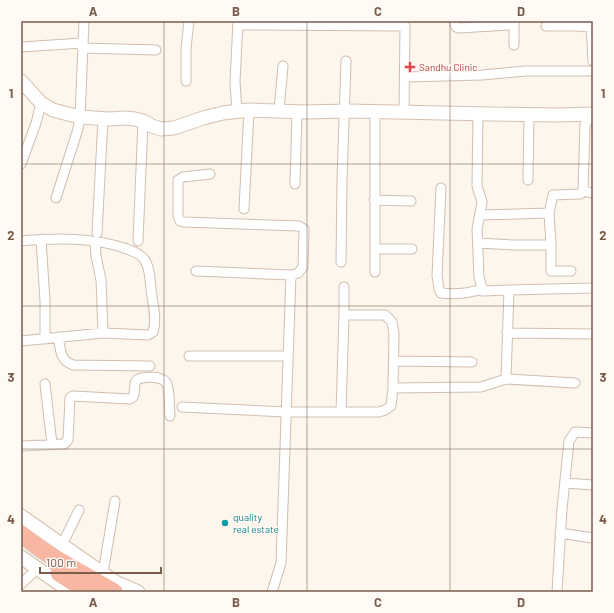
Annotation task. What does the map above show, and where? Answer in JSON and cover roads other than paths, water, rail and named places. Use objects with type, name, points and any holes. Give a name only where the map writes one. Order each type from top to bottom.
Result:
[{"type":"highway","points":[[21,534],[53,557],[114,592]]},
{"type":"highway","points":[[21,548],[89,592]]},
{"type":"street","points":[[56,198],[78,129],[80,117],[84,21]]},
{"type":"street","points":[[186,81],[186,48],[189,21]]},
{"type":"street","points":[[454,21],[456,27],[459,28],[515,23],[514,45]]},
{"type":"street","points":[[244,209],[243,110],[236,82],[238,23],[404,23],[404,112]]},
{"type":"street","points":[[546,26],[574,26],[591,24],[593,61]]},
{"type":"street","points":[[21,47],[82,46],[156,50]]},
{"type":"street","points":[[341,262],[346,61]]},
{"type":"street","points":[[279,110],[283,66]]},
{"type":"street","points":[[405,77],[482,75],[526,71],[593,71]]},
{"type":"street","points":[[21,81],[41,102],[53,110],[80,117],[103,119],[126,118],[143,121],[152,126],[168,128],[203,118],[243,110],[279,110],[297,112],[345,111],[593,115]]},
{"type":"street","points":[[21,164],[36,123],[41,102]]},
{"type":"street","points":[[295,184],[297,112]]},
{"type":"street","points":[[375,112],[375,272]]},
{"type":"street","points":[[478,114],[477,186],[482,202],[477,229],[479,277],[483,291]]},
{"type":"street","points":[[528,180],[529,115]]},
{"type":"street","points":[[583,192],[585,124],[593,115]]},
{"type":"street","points":[[103,119],[96,237],[96,256],[101,280],[103,333]]},
{"type":"street","points":[[138,241],[143,121]]},
{"type":"street","points":[[196,271],[291,275],[298,273],[303,267],[305,233],[302,227],[184,222],[179,220],[178,180],[183,177],[210,174]]},
{"type":"street","points":[[441,188],[438,276],[439,289],[441,292],[449,294],[479,290],[593,288]]},
{"type":"street","points":[[571,271],[551,271],[549,213],[553,195],[580,194],[583,192],[593,193]]},
{"type":"street","points":[[374,200],[411,201]]},
{"type":"street","points":[[480,215],[549,213]]},
{"type":"street","points":[[21,241],[96,237],[138,254],[147,264],[155,327],[153,332],[148,335],[103,333],[58,336],[21,341]]},
{"type":"street","points":[[41,239],[45,301],[45,338]]},
{"type":"street","points":[[478,243],[551,245]]},
{"type":"street","points":[[375,248],[412,249]]},
{"type":"street","points":[[272,592],[282,563],[291,275]]},
{"type":"street","points":[[341,412],[344,287]]},
{"type":"street","points":[[506,379],[509,290]]},
{"type":"street","points":[[182,407],[286,412],[379,412],[385,410],[391,406],[393,388],[394,361],[392,322],[385,315],[344,315]]},
{"type":"street","points":[[507,333],[593,334]]},
{"type":"street","points":[[58,336],[62,358],[66,362],[73,365],[150,366]]},
{"type":"street","points":[[189,356],[288,356]]},
{"type":"street","points":[[394,361],[472,362]]},
{"type":"street","points":[[21,446],[64,444],[68,440],[70,398],[73,396],[130,399],[133,397],[136,380],[140,378],[159,377],[164,380],[167,385],[170,416]]},
{"type":"street","points":[[393,388],[481,387],[506,379],[575,383]]},
{"type":"street","points":[[45,384],[52,444]]},
{"type":"street","points":[[556,592],[569,441],[575,432],[593,433]]},
{"type":"street","points":[[565,482],[593,485]]},
{"type":"street","points":[[103,573],[115,501]]},
{"type":"street","points":[[62,545],[79,510]]},
{"type":"street","points":[[21,516],[115,582],[138,592]]},
{"type":"street","points":[[560,533],[593,538]]},
{"type":"street","points":[[21,557],[71,592]]},
{"type":"street","points":[[21,584],[37,569]]},
{"type":"place","name":"Sandhu Clinic","points":[[410,67]]},
{"type":"place","name":"quality real estate","points":[[225,523]]}]
